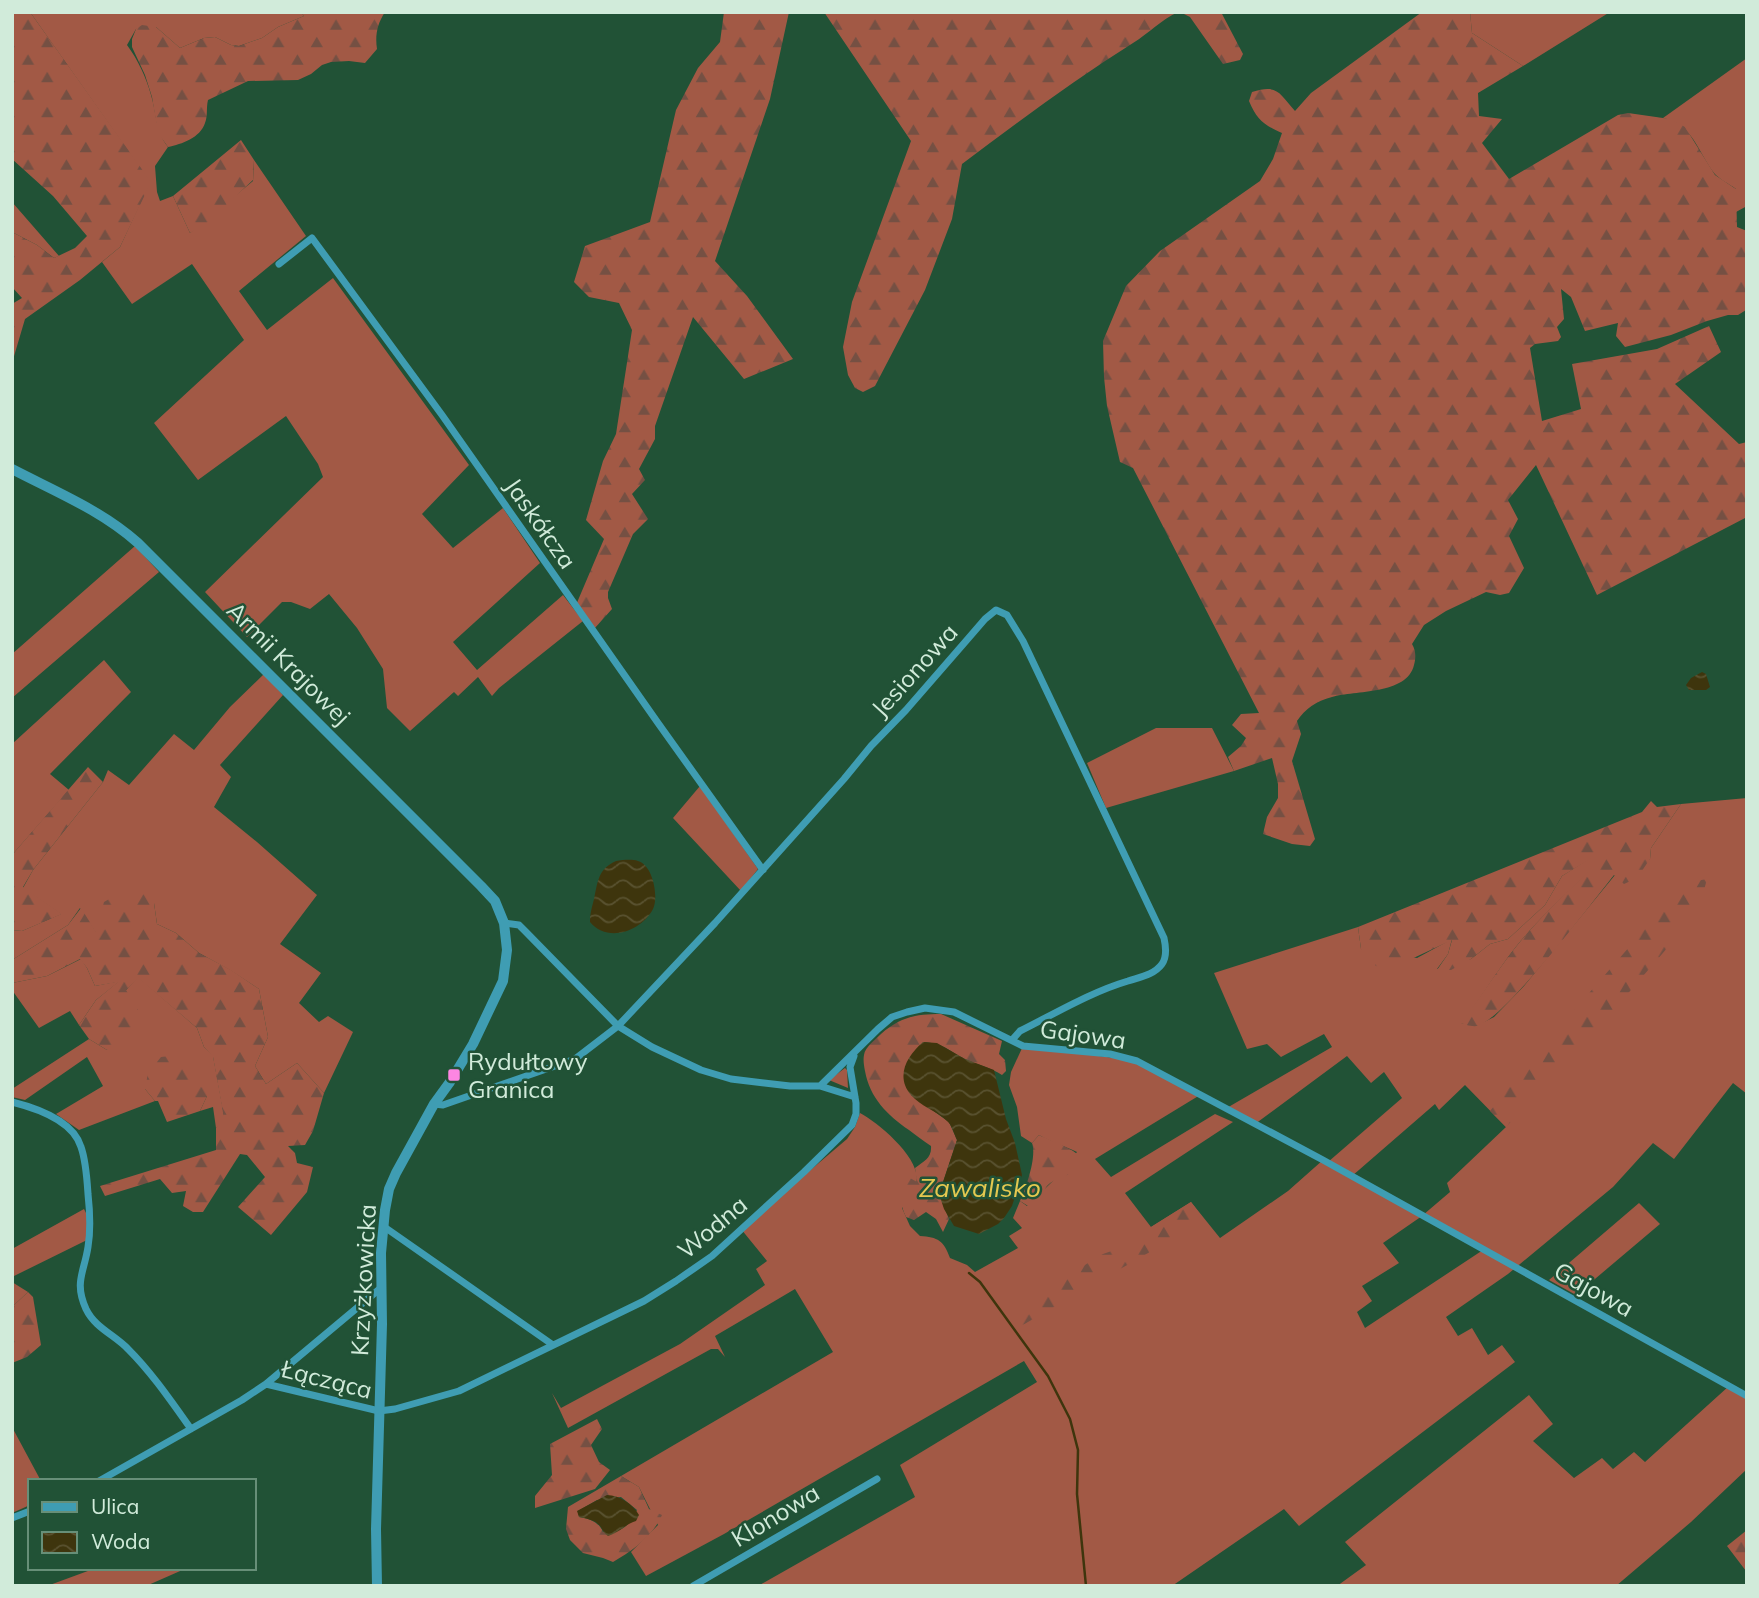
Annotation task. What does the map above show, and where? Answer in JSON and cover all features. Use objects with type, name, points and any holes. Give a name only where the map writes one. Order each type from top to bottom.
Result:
[{"type":"street","name":"Jaskółcza","points":[[279,264],[312,238],[442,415],[657,723],[762,868]]},
{"type":"street","name":"Armii Krajowej","points":[[12,469],[110,519],[138,543],[481,886],[495,901],[504,923]]},
{"type":"street","name":"Jesionowa","points":[[434,1104],[443,1105],[575,1059],[618,1026],[663,980],[985,619],[996,610],[1004,612],[1023,641],[1166,946],[1165,957],[1157,969],[1147,975],[1107,987],[1020,1031],[1012,1040]]},
{"type":"street","points":[[504,923],[519,925],[618,1026],[652,1047],[701,1070],[731,1079],[790,1086],[820,1086],[855,1097]]},
{"type":"street","name":"Krzyżkowicka","points":[[377,1586],[381,1253],[389,1189],[434,1104],[473,1044],[499,993],[506,966],[504,923]]},
{"type":"street","name":"Gajowa","points":[[820,1086],[892,1017],[925,1008],[954,1012],[1023,1046],[1110,1054],[1137,1061],[1323,1160],[1747,1396]]},
{"type":"street","name":"Wodna","points":[[379,1411],[458,1391],[644,1301],[712,1256],[852,1125],[856,1114],[850,1067],[854,1054]]},
{"type":"street","points":[[12,1102],[36,1109],[56,1119],[76,1136],[81,1146],[85,1169],[90,1221],[88,1248],[80,1279],[80,1291],[86,1310],[93,1321],[126,1347],[157,1381],[191,1429]]},
{"type":"street","points":[[383,1226],[553,1345]]},
{"type":"street","points":[[103,1479],[242,1400],[382,1287]]},
{"type":"street","name":"Łącząca","points":[[265,1384],[379,1411]]},
{"type":"street","name":"Klonowa","points":[[693,1586],[877,1479]]},
{"type":"green space","points":[[12,12],[30,12],[151,182],[120,247],[80,280],[25,319],[12,363],[12,304],[22,298],[12,287],[12,232],[37,245],[54,258],[75,248],[87,236],[53,196],[12,159]]},
{"type":"green space","points":[[30,12],[301,12],[304,16],[278,27],[262,38],[239,46],[215,37],[204,38],[180,48],[156,27],[136,29],[127,45],[144,75],[158,128],[168,147],[155,166],[157,192],[160,201],[173,196],[190,233],[253,181],[254,160],[306,236],[239,291],[267,330],[333,278],[469,465],[422,514],[453,548],[503,508],[540,563],[453,642],[477,670],[563,595],[583,621],[492,696],[478,677],[458,696],[454,692],[410,731],[387,708],[383,669],[357,628],[329,594],[310,609],[291,602],[282,602],[247,637],[205,592],[323,477],[318,464],[286,416],[198,480],[154,423],[244,340],[192,264],[132,304],[102,262],[120,247],[150,182]]},
{"type":"green space","points":[[301,12],[385,12],[377,30],[377,49],[365,63],[331,62],[298,80],[248,81],[208,100],[206,120],[199,133],[185,142],[168,147],[158,133],[152,97],[132,47],[136,29],[142,25],[156,27],[180,48],[204,38],[215,37],[239,46],[262,38],[278,27],[304,16]]},
{"type":"green space","points":[[724,12],[789,12],[770,99],[715,261],[747,296],[793,359],[744,379],[693,317],[655,426],[655,439],[639,469],[645,480],[632,494],[648,519],[633,534],[608,592],[612,609],[594,629],[576,605],[604,539],[586,520],[603,461],[616,434],[632,330],[619,303],[589,297],[574,282],[585,246],[650,222],[676,110],[698,68],[720,42]]},
{"type":"green space","points":[[824,12],[1178,12],[1068,86],[962,164],[952,219],[925,290],[875,386],[863,392],[855,388],[848,375],[843,347],[852,302],[911,141]]},
{"type":"green space","points":[[1180,12],[1221,12],[1243,54],[1240,60],[1223,64],[1190,17]]},
{"type":"green space","points":[[1422,12],[1470,12],[1472,33],[1523,66],[1478,93],[1479,116],[1502,119],[1482,143],[1509,179],[1618,115],[1628,113],[1671,119],[1685,127],[1715,175],[1736,189],[1737,227],[1747,231],[1746,310],[1738,315],[1728,315],[1671,335],[1625,347],[1616,336],[1618,323],[1585,331],[1571,297],[1561,289],[1564,319],[1557,327],[1561,337],[1558,341],[1535,344],[1530,348],[1542,421],[1581,409],[1572,364],[1657,349],[1709,326],[1721,352],[1675,384],[1739,444],[1747,442],[1747,517],[1597,595],[1536,465],[1508,500],[1518,519],[1509,536],[1524,568],[1509,593],[1500,595],[1486,592],[1424,625],[1412,644],[1414,665],[1409,675],[1401,682],[1379,690],[1326,699],[1311,706],[1297,721],[1301,734],[1292,761],[1315,839],[1310,846],[1292,844],[1263,834],[1267,817],[1278,798],[1272,758],[1234,771],[1228,757],[1246,738],[1232,725],[1241,714],[1259,713],[1133,468],[1120,462],[1107,406],[1103,341],[1126,286],[1160,251],[1260,181],[1273,159],[1282,133],[1266,124],[1255,113],[1249,101],[1252,92],[1273,90],[1295,111],[1311,93]]},
{"type":"green space","points":[[1470,12],[1610,12],[1523,66],[1472,33]]},
{"type":"green space","points":[[1747,58],[1747,206],[1736,212],[1736,189],[1714,173],[1688,132],[1673,121],[1663,118]]},
{"type":"green space","points":[[241,140],[254,160],[253,180],[207,223],[190,233],[173,196]]},
{"type":"green space","points":[[12,202],[59,256],[54,258],[37,245],[12,232]]},
{"type":"green space","points":[[135,546],[159,572],[12,698],[12,654]]},
{"type":"green space","points":[[104,660],[131,692],[50,774],[69,790],[12,855],[12,744]]},
{"type":"green space","points":[[264,674],[283,695],[220,765],[231,777],[214,807],[317,895],[280,944],[321,973],[299,1003],[319,1022],[328,1016],[353,1032],[324,1093],[297,1063],[266,1084],[255,1066],[268,1037],[259,989],[199,953],[176,933],[157,924],[154,903],[96,933],[80,908],[68,925],[12,960],[12,930],[22,931],[61,914],[23,888],[33,870],[103,782],[108,770],[129,785],[174,734],[194,750],[230,707]]},
{"type":"green space","points":[[1156,728],[1212,728],[1234,771],[1106,808],[1087,763]]},
{"type":"green space","points":[[88,767],[103,782],[33,870],[23,887],[62,914],[22,931],[12,930],[12,855]]},
{"type":"green space","points":[[700,786],[758,869],[741,891],[673,818]]},
{"type":"green space","points":[[1747,798],[1747,1094],[1733,1083],[1674,1159],[1653,1143],[1613,1187],[1508,1274],[1446,1317],[1458,1336],[1472,1328],[1488,1355],[1502,1345],[1515,1362],[1299,1526],[1284,1509],[1172,1586],[758,1586],[915,1497],[900,1465],[1037,1382],[1024,1361],[646,1576],[631,1552],[658,1525],[639,1487],[621,1476],[833,1352],[795,1289],[715,1336],[725,1357],[718,1349],[711,1349],[568,1428],[552,1393],[561,1408],[680,1344],[765,1285],[756,1269],[767,1261],[741,1229],[847,1139],[860,1113],[888,1134],[907,1154],[913,1165],[917,1175],[916,1184],[902,1208],[910,1226],[920,1236],[940,1241],[950,1258],[967,1265],[975,1272],[1018,1248],[1009,1236],[1022,1228],[1013,1218],[1020,1201],[1027,1206],[1055,1179],[1077,1152],[1039,1135],[1032,1143],[1021,1136],[1017,1107],[1009,1085],[1011,1072],[1023,1046],[1137,1061],[1200,1095],[1095,1159],[1111,1177],[1215,1114],[1233,1122],[1125,1193],[1151,1227],[1191,1202],[1220,1238],[1288,1191],[1323,1160],[1328,1162],[1402,1098],[1384,1072],[1371,1083],[1347,1056],[1255,1124],[1225,1109],[1332,1047],[1324,1034],[1281,1057],[1267,1044],[1247,1049],[1214,973],[1358,927],[1361,949],[1417,958],[1452,939],[1448,954],[1437,969],[1471,959],[1490,944],[1508,939],[1545,905],[1562,876],[1592,857],[1592,869],[1524,937],[1461,1023],[1476,1026],[1494,1017],[1524,986],[1615,875],[1650,859],[1651,848],[1681,804]],"holes":[[[1465,1085],[1506,1127],[1447,1183],[1450,1192],[1423,1215],[1352,1176],[1435,1104],[1439,1110]],[[1422,1216],[1483,1250],[1365,1328],[1357,1312],[1372,1301],[1362,1286],[1399,1263],[1383,1243]]]},
{"type":"green space","points":[[1651,801],[1657,807],[1681,804],[1651,848],[1650,859],[1637,878],[1624,884],[1614,875],[1526,984],[1489,1020],[1474,1026],[1460,1023],[1524,937],[1591,869],[1592,858],[1562,876],[1545,905],[1508,939],[1490,944],[1451,970],[1437,970],[1448,954],[1452,940],[1390,969],[1376,966],[1361,949],[1358,927],[1642,812]]},
{"type":"green space","points":[[1707,879],[1700,905],[1675,939],[1579,1050],[1506,1127],[1490,1111],[1685,883]]},
{"type":"green space","points":[[145,887],[154,903],[157,924],[176,933],[199,953],[259,989],[268,1037],[255,1066],[266,1084],[297,1063],[324,1093],[313,1131],[305,1145],[288,1146],[295,1153],[297,1163],[313,1167],[307,1192],[271,1235],[238,1207],[265,1177],[247,1155],[240,1154],[203,1212],[193,1212],[183,1206],[186,1191],[172,1193],[160,1179],[105,1196],[100,1186],[216,1150],[216,1128],[224,1118],[213,1057],[204,1047],[197,1028],[138,978],[126,990],[143,1018],[124,1041],[107,1050],[89,1039],[79,1025],[96,1000],[118,982],[95,986],[80,959],[47,976],[12,983],[12,960],[68,925],[81,908],[96,932],[104,902],[123,891]]},
{"type":"green space","points":[[81,959],[95,986],[120,981],[96,1000],[79,1025],[70,1011],[39,1028],[12,990],[12,983],[47,976]]},
{"type":"green space","points":[[138,977],[197,1028],[204,1047],[213,1056],[225,1121],[216,1128],[213,1107],[200,1111],[207,1096],[145,1089],[155,1101],[79,1130],[56,1114],[103,1086],[87,1057],[25,1100],[12,1097],[12,1089],[89,1039],[107,1050],[126,990]]},
{"type":"green space","points":[[941,1014],[1002,1041],[999,1054],[1005,1060],[1006,1071],[1002,1075],[941,1045],[923,1042],[911,1095],[949,1122],[957,1140],[939,1194],[949,1219],[943,1232],[936,1219],[926,1212],[914,1220],[906,1217],[901,1202],[901,1187],[906,1178],[917,1182],[915,1168],[929,1156],[931,1146],[894,1118],[875,1098],[867,1081],[864,1059],[868,1046],[895,1024],[916,1016]]},
{"type":"green space","points":[[187,1054],[203,1073],[207,1096],[200,1111],[167,1122],[158,1101],[145,1089],[148,1073],[161,1057]]},
{"type":"green space","points":[[845,1068],[847,1070],[848,1088],[829,1080]]},
{"type":"green space","points":[[1039,1135],[1068,1148],[1081,1158],[1073,1172],[1047,1186],[1041,1202],[1033,1209],[1020,1201],[1032,1164],[1032,1143]]},
{"type":"green space","points":[[1191,1202],[1203,1218],[1162,1245],[1021,1326],[1016,1322],[1017,1306],[1103,1254],[1140,1241],[1151,1227]]},
{"type":"green space","points":[[1639,1203],[1660,1224],[1576,1295],[1549,1280]]},
{"type":"green space","points":[[84,1209],[88,1217],[87,1240],[12,1277],[12,1249]]},
{"type":"green space","points":[[12,1282],[28,1292],[12,1307]]},
{"type":"green space","points":[[28,1292],[33,1297],[41,1345],[27,1357],[12,1363],[12,1307]]},
{"type":"green space","points":[[1729,1386],[1747,1396],[1747,1469],[1691,1522],[1616,1586],[1337,1586],[1366,1565],[1345,1542],[1529,1395],[1553,1424],[1533,1441],[1574,1478],[1602,1458],[1613,1469],[1634,1452],[1645,1462]]},
{"type":"green space","points":[[597,1419],[602,1429],[591,1445],[599,1462],[610,1470],[595,1489],[535,1508],[535,1496],[552,1475],[550,1444]]},
{"type":"green space","points":[[12,1427],[40,1479],[28,1479],[28,1506],[12,1513]]},
{"type":"green space","points":[[621,1476],[639,1487],[649,1509],[662,1515],[653,1530],[641,1542],[613,1562],[583,1553],[570,1540],[566,1529],[568,1507]],"holes":[[[621,1497],[637,1510],[624,1528],[603,1532],[594,1522],[579,1517],[578,1511],[597,1500]]]},
{"type":"green space","points":[[1747,1530],[1747,1571],[1746,1571],[1727,1546]]},
{"type":"green space","points":[[91,1570],[182,1570],[146,1586],[47,1586]]},
{"type":"water","points":[[1702,672],[1706,674],[1710,687],[1706,690],[1689,690],[1686,685],[1691,678]]},
{"type":"water","points":[[616,861],[638,861],[648,869],[653,882],[655,904],[648,917],[640,924],[632,929],[614,933],[605,932],[590,922],[600,876]]},
{"type":"water","name":"Zawalisko","points":[[923,1042],[937,1043],[965,1059],[994,1070],[1022,1175],[1012,1206],[1004,1218],[979,1234],[954,1226],[939,1194],[957,1140],[952,1127],[943,1117],[915,1099],[906,1088],[905,1067]]},
{"type":"water","points":[[607,1495],[625,1501],[639,1515],[636,1521],[608,1536],[596,1523],[579,1517],[577,1511]]},
{"type":"waterway","points":[[969,1273],[980,1282],[1048,1376],[1070,1419],[1078,1450],[1077,1494],[1086,1586]]},
{"type":"place","name":"Rydułtowy Granica","points":[[454,1075]]}]
